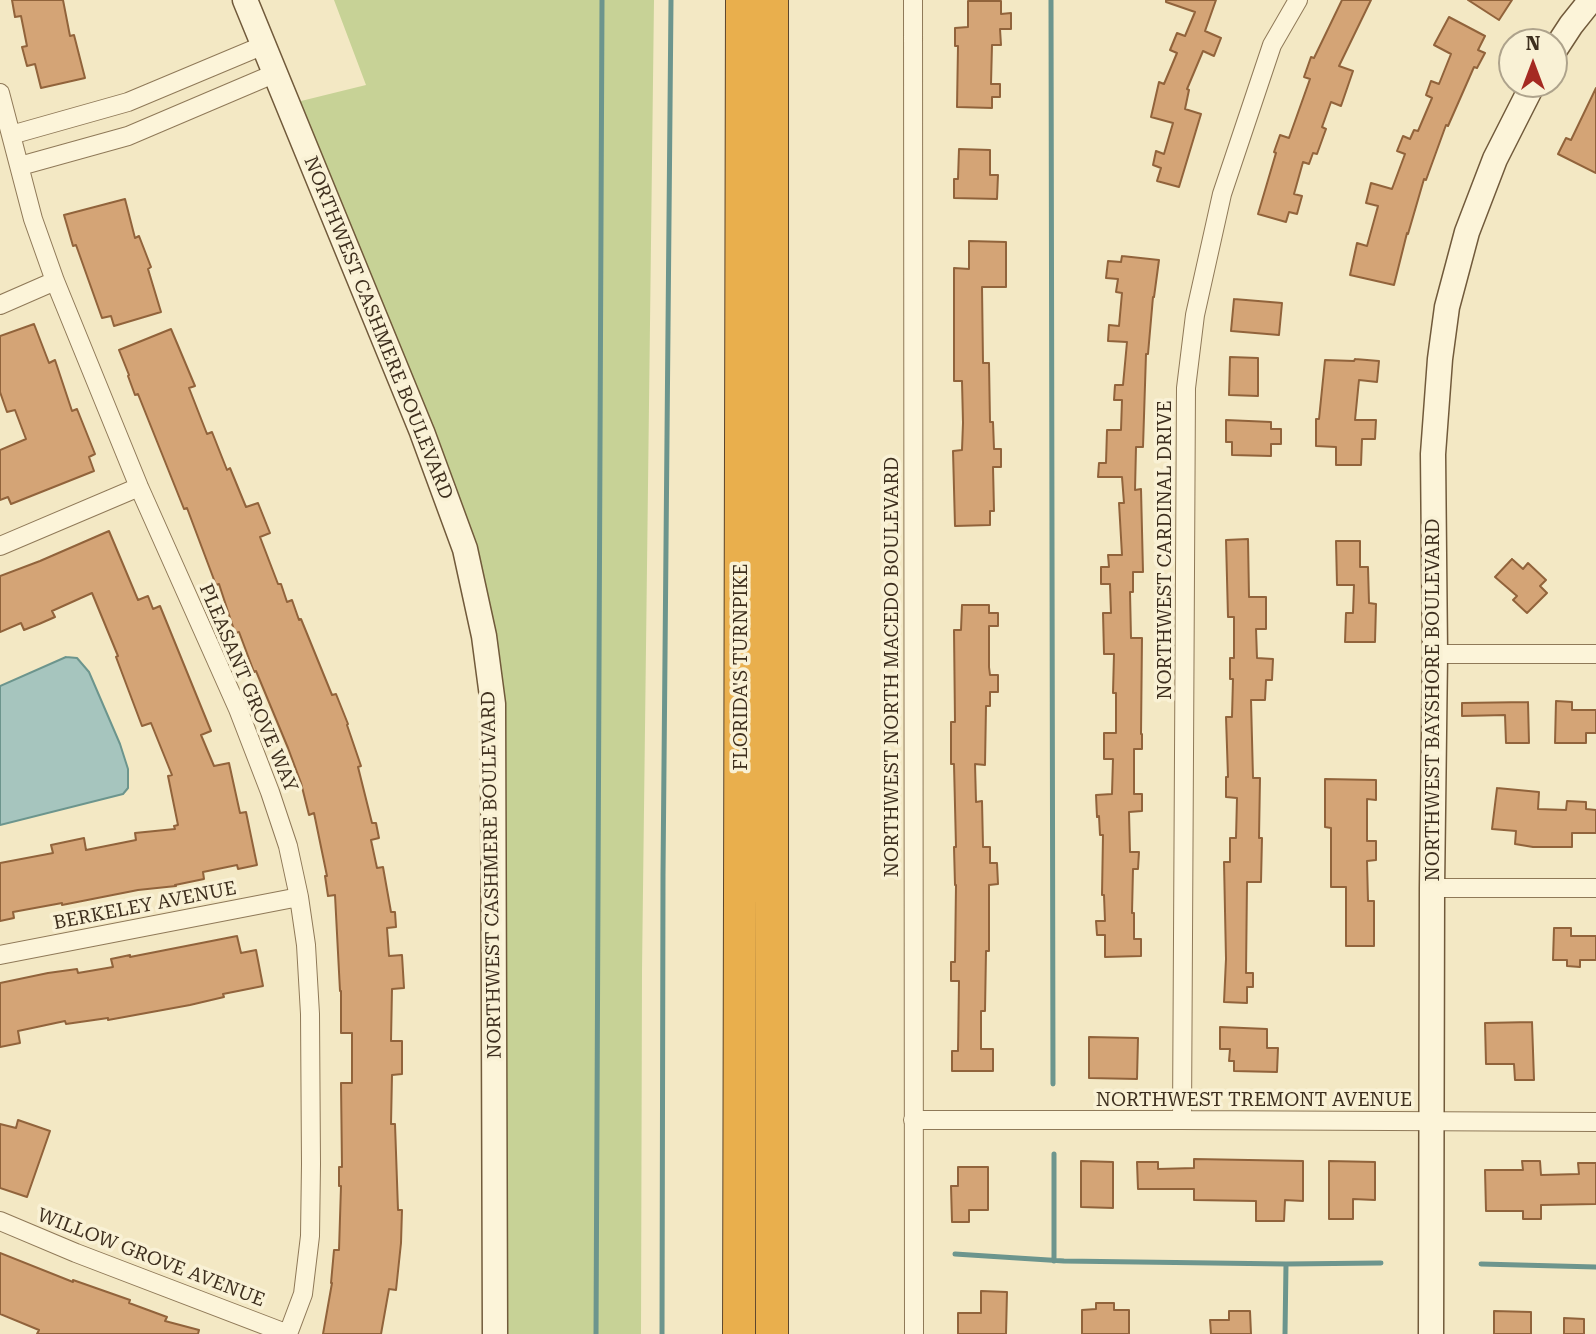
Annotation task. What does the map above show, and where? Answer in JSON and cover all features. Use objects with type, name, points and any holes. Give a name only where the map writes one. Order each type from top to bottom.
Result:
[{"type":"highway","name":"FLORIDA'S TURNPIKE","points":[[739,1334],[742,0]]},
{"type":"highway","name":"FLORIDA'S TURNPIKE","points":[[772,0],[772,1334]]},
{"type":"street","name":"NORTHWEST CASHMERE BOULEVARD","points":[[245,0],[422,432],[465,549],[484,636],[494,704],[495,1334]]},
{"type":"street","name":"NORTHWEST NORTH MACEDO BOULEVARD","points":[[913,0],[914,1334]]},
{"type":"street","name":"NORTHWEST CARDINAL DRIVE","points":[[1182,1119],[1186,388],[1195,314],[1222,194],[1272,45],[1298,0]]},
{"type":"street","points":[[1568,30],[1591,0]]},
{"type":"street","points":[[11,135],[128,102],[264,46]]},
{"type":"street","points":[[20,166],[128,136],[276,73]]},
{"type":"street","points":[[157,89],[170,119]]},
{"type":"street","name":"PLEASANT GROVE WAY","points":[[0,93],[33,219],[55,281],[139,487],[239,709],[271,792],[288,846],[306,945],[310,1014],[310,1236],[303,1294],[288,1334]]},
{"type":"street","name":"NORTHWEST BAYSHORE BOULEVARD","points":[[1431,1334],[1435,654],[1433,454],[1440,359],[1447,307],[1467,232],[1495,159],[1526,98]]},
{"type":"street","points":[[0,305],[55,281]]},
{"type":"street","points":[[0,546],[139,487]]},
{"type":"street","points":[[1435,654],[1596,654]]},
{"type":"street","points":[[1432,888],[1596,888]]},
{"type":"street","name":"BERKELEY AVENUE","points":[[0,956],[299,897]]},
{"type":"street","name":"NORTHWEST TREMONT AVENUE","points":[[913,1120],[1596,1122]]},
{"type":"street","name":"WILLOW GROVE AVENUE","points":[[0,1221],[288,1334]]},
{"type":"green space","points":[[334,0],[654,0],[642,970],[641,1334],[503,1334],[492,634],[297,102],[366,85]]},
{"type":"water","points":[[66,657],[77,658],[89,672],[120,744],[128,769],[128,788],[123,794],[0,825],[0,686]]},
{"type":"building","points":[[12,0],[63,0],[70,36],[74,35],[85,78],[41,88],[35,64],[27,66],[22,47],[27,46],[21,16],[15,17]]},
{"type":"building","points":[[1166,0],[1216,0],[1205,31],[1221,38],[1214,56],[1203,51],[1187,89],[1185,109],[1201,114],[1179,187],[1157,181],[1161,168],[1153,165],[1156,151],[1164,154],[1173,123],[1151,117],[1159,82],[1164,84],[1177,53],[1170,50],[1177,33],[1185,36],[1195,12]]},
{"type":"building","points":[[1342,0],[1371,0],[1339,66],[1353,71],[1341,106],[1331,102],[1322,127],[1326,129],[1317,154],[1313,153],[1309,164],[1303,162],[1294,194],[1302,196],[1297,214],[1289,212],[1286,222],[1258,214],[1280,135],[1289,138],[1310,79],[1304,77],[1311,57],[1314,58]]},
{"type":"building","points":[[1468,0],[1512,0],[1499,20]]},
{"type":"building","points":[[968,1],[1001,1],[1001,14],[1011,13],[1011,29],[1000,29],[1001,45],[992,45],[991,84],[1000,84],[1000,97],[992,97],[992,108],[957,107],[958,46],[955,46],[955,28],[968,27]]},
{"type":"building","points":[[1449,17],[1485,36],[1478,50],[1485,53],[1477,68],[1474,67],[1448,126],[1446,125],[1426,180],[1424,179],[1394,285],[1350,275],[1357,243],[1367,246],[1378,206],[1366,203],[1371,183],[1392,189],[1405,154],[1397,151],[1403,136],[1410,139],[1414,130],[1418,131],[1432,98],[1426,95],[1431,81],[1439,84],[1451,54],[1434,45]]},
{"type":"building","points":[[1596,88],[1596,173],[1558,154],[1566,138],[1571,140]]},
{"type":"building","points":[[959,149],[990,150],[990,175],[998,175],[997,199],[954,198]]},
{"type":"building","points":[[125,199],[135,238],[139,236],[151,267],[148,269],[161,312],[114,326],[111,316],[102,318],[76,245],[73,246],[64,215]]},
{"type":"building","points":[[969,241],[1006,242],[1006,287],[982,287],[983,363],[989,363],[990,422],[993,422],[994,449],[1001,449],[1001,467],[993,467],[994,511],[990,511],[990,525],[955,526],[953,451],[962,450],[963,423],[962,381],[954,381],[954,268],[969,269]]},
{"type":"building","points":[[1122,256],[1159,260],[1146,354],[1143,447],[1136,447],[1135,490],[1141,489],[1143,572],[1133,572],[1133,592],[1130,592],[1131,638],[1142,638],[1142,749],[1134,749],[1134,794],[1142,794],[1142,811],[1129,812],[1130,852],[1139,852],[1138,869],[1133,869],[1132,913],[1134,939],[1141,939],[1141,956],[1105,957],[1105,935],[1097,935],[1096,921],[1105,921],[1102,895],[1103,835],[1100,835],[1096,795],[1112,794],[1113,759],[1104,759],[1104,733],[1116,733],[1116,693],[1113,693],[1114,654],[1104,654],[1103,613],[1111,613],[1110,584],[1101,584],[1101,567],[1109,567],[1108,555],[1122,555],[1119,503],[1124,503],[1122,477],[1098,477],[1099,463],[1106,463],[1107,430],[1121,430],[1122,400],[1114,400],[1115,385],[1123,385],[1127,342],[1108,341],[1109,325],[1119,326],[1122,293],[1116,292],[1118,279],[1106,278],[1108,261],[1121,262]]},
{"type":"building","points":[[1234,299],[1282,303],[1279,335],[1231,331]]},
{"type":"building","points":[[34,324],[49,363],[55,360],[72,411],[77,409],[95,454],[89,457],[94,471],[11,504],[8,497],[0,500],[0,450],[26,439],[15,410],[7,412],[0,392],[0,336]]},
{"type":"building","points":[[171,329],[195,386],[189,388],[207,434],[212,432],[246,507],[258,503],[270,533],[260,537],[278,584],[281,584],[287,602],[292,600],[332,695],[336,694],[348,724],[361,766],[358,767],[372,823],[376,823],[379,838],[371,840],[377,868],[383,867],[391,912],[395,912],[396,927],[387,928],[389,956],[402,955],[404,988],[392,989],[391,1041],[402,1041],[402,1074],[392,1075],[391,1124],[395,1124],[398,1210],[402,1210],[401,1243],[396,1290],[389,1289],[381,1334],[323,1334],[332,1283],[334,1250],[339,1250],[341,1083],[352,1083],[352,1033],[341,1033],[335,895],[328,896],[327,876],[314,813],[309,815],[288,748],[239,632],[235,633],[219,584],[216,585],[187,508],[184,509],[138,394],[135,395],[119,350]]},
{"type":"building","points":[[1230,357],[1258,358],[1258,396],[1229,395]]},
{"type":"building","points":[[1325,360],[1379,361],[1377,382],[1359,380],[1355,420],[1376,420],[1375,439],[1362,439],[1361,465],[1336,465],[1336,447],[1316,446],[1316,419],[1319,419]]},
{"type":"building","points":[[1226,420],[1271,422],[1271,429],[1281,429],[1281,444],[1271,444],[1271,456],[1232,455],[1232,442],[1226,442]]},
{"type":"building","points":[[109,531],[138,600],[148,596],[153,609],[160,606],[211,731],[201,735],[214,766],[229,763],[240,813],[246,812],[257,865],[238,869],[237,865],[203,872],[204,879],[176,886],[13,912],[14,918],[0,921],[0,863],[53,853],[51,845],[84,838],[86,850],[136,840],[135,833],[175,829],[174,826],[178,825],[168,776],[172,775],[151,723],[142,726],[116,657],[118,656],[92,593],[52,611],[55,617],[39,624],[24,630],[21,623],[0,632],[0,576]]},
{"type":"building","points":[[1248,539],[1249,597],[1266,597],[1266,629],[1256,629],[1257,658],[1273,659],[1272,680],[1266,680],[1265,700],[1251,700],[1253,778],[1260,778],[1259,838],[1262,838],[1261,882],[1247,882],[1246,973],[1253,973],[1253,987],[1247,987],[1247,1003],[1224,1002],[1224,862],[1230,862],[1230,838],[1236,838],[1237,798],[1226,797],[1226,717],[1232,717],[1233,679],[1230,679],[1230,658],[1234,658],[1234,617],[1228,617],[1226,540]]},
{"type":"building","points":[[1336,541],[1360,541],[1360,567],[1368,567],[1369,603],[1376,604],[1375,642],[1345,642],[1346,613],[1353,613],[1354,585],[1337,585]]},
{"type":"building","points":[[1512,559],[1523,569],[1528,563],[1546,580],[1540,586],[1547,593],[1527,613],[1513,600],[1517,596],[1495,577]]},
{"type":"building","points":[[962,605],[989,605],[989,613],[998,613],[998,626],[989,626],[989,667],[990,675],[998,675],[998,692],[990,692],[990,706],[986,706],[985,765],[975,764],[976,802],[982,801],[983,847],[990,847],[990,863],[997,863],[998,884],[989,885],[989,951],[986,951],[985,1011],[981,1011],[981,1049],[993,1049],[993,1071],[952,1071],[952,1051],[958,1051],[959,981],[951,981],[951,962],[955,962],[956,847],[951,722],[955,722],[954,630],[961,630]]},
{"type":"building","points":[[1556,701],[1572,702],[1572,710],[1596,710],[1596,733],[1586,733],[1586,743],[1555,743]]},
{"type":"building","points":[[1528,702],[1529,743],[1506,743],[1505,715],[1462,716],[1462,703]]},
{"type":"building","points":[[1325,779],[1376,780],[1376,800],[1367,799],[1367,841],[1376,841],[1376,860],[1367,861],[1368,901],[1374,901],[1374,946],[1346,946],[1346,887],[1331,887],[1331,828],[1325,827]]},
{"type":"building","points":[[1497,788],[1539,792],[1538,809],[1566,810],[1567,801],[1586,802],[1586,809],[1596,810],[1596,833],[1572,833],[1572,847],[1515,844],[1516,831],[1492,829]]},
{"type":"building","points":[[1554,928],[1571,928],[1571,936],[1596,936],[1596,960],[1580,960],[1580,967],[1567,966],[1567,960],[1553,960]]},
{"type":"building","points":[[237,936],[241,953],[256,950],[263,986],[223,994],[224,997],[190,1005],[108,1020],[66,1024],[65,1021],[18,1031],[20,1043],[0,1047],[0,983],[48,973],[77,969],[78,973],[113,967],[111,959]]},
{"type":"building","points":[[1532,1022],[1534,1080],[1515,1080],[1514,1064],[1486,1064],[1485,1023]]},
{"type":"building","points":[[1220,1027],[1267,1029],[1267,1048],[1278,1048],[1277,1072],[1234,1071],[1234,1061],[1229,1061],[1230,1049],[1220,1049]]},
{"type":"building","points":[[1089,1037],[1138,1038],[1137,1079],[1089,1078]]},
{"type":"building","points":[[18,1120],[50,1131],[27,1197],[0,1188],[0,1124],[16,1128]]},
{"type":"building","points":[[1194,1159],[1303,1161],[1303,1201],[1285,1200],[1284,1221],[1256,1221],[1256,1201],[1194,1200],[1194,1189],[1138,1189],[1137,1162],[1158,1162],[1158,1169],[1194,1168]]},
{"type":"building","points":[[1081,1161],[1113,1162],[1113,1208],[1081,1207]]},
{"type":"building","points":[[1329,1161],[1375,1162],[1375,1200],[1353,1199],[1353,1219],[1329,1219]]},
{"type":"building","points":[[1522,1161],[1540,1161],[1541,1175],[1579,1174],[1578,1163],[1596,1163],[1596,1204],[1541,1205],[1541,1219],[1523,1219],[1523,1211],[1486,1211],[1485,1170],[1523,1170]]},
{"type":"building","points":[[958,1167],[988,1167],[988,1210],[969,1210],[969,1222],[952,1222],[951,1186],[958,1186]]},
{"type":"building","points":[[0,1253],[73,1282],[130,1300],[129,1303],[167,1317],[165,1321],[199,1330],[198,1334],[37,1334],[39,1330],[0,1314]]},
{"type":"building","points":[[981,1291],[1007,1292],[1006,1334],[958,1334],[958,1313],[981,1313]]},
{"type":"building","points":[[1096,1303],[1114,1303],[1114,1310],[1129,1310],[1129,1334],[1082,1334],[1082,1310],[1096,1309]]},
{"type":"building","points":[[1229,1311],[1250,1311],[1251,1334],[1211,1334],[1210,1320],[1229,1320]]},
{"type":"building","points":[[1494,1311],[1531,1312],[1531,1334],[1494,1334]]},
{"type":"building","points":[[1564,1318],[1584,1319],[1584,1334],[1564,1334]]},
{"type":"waterway","points":[[596,1334],[602,0]]},
{"type":"waterway","points":[[662,1334],[671,0]]},
{"type":"waterway","points":[[1051,0],[1053,1084]]},
{"type":"waterway","points":[[1054,1154],[1054,1261]]},
{"type":"waterway","points":[[955,1254],[1064,1261],[1381,1263]]},
{"type":"waterway","points":[[1285,1334],[1286,1264]]},
{"type":"waterway","points":[[1481,1264],[1596,1267]]}]
